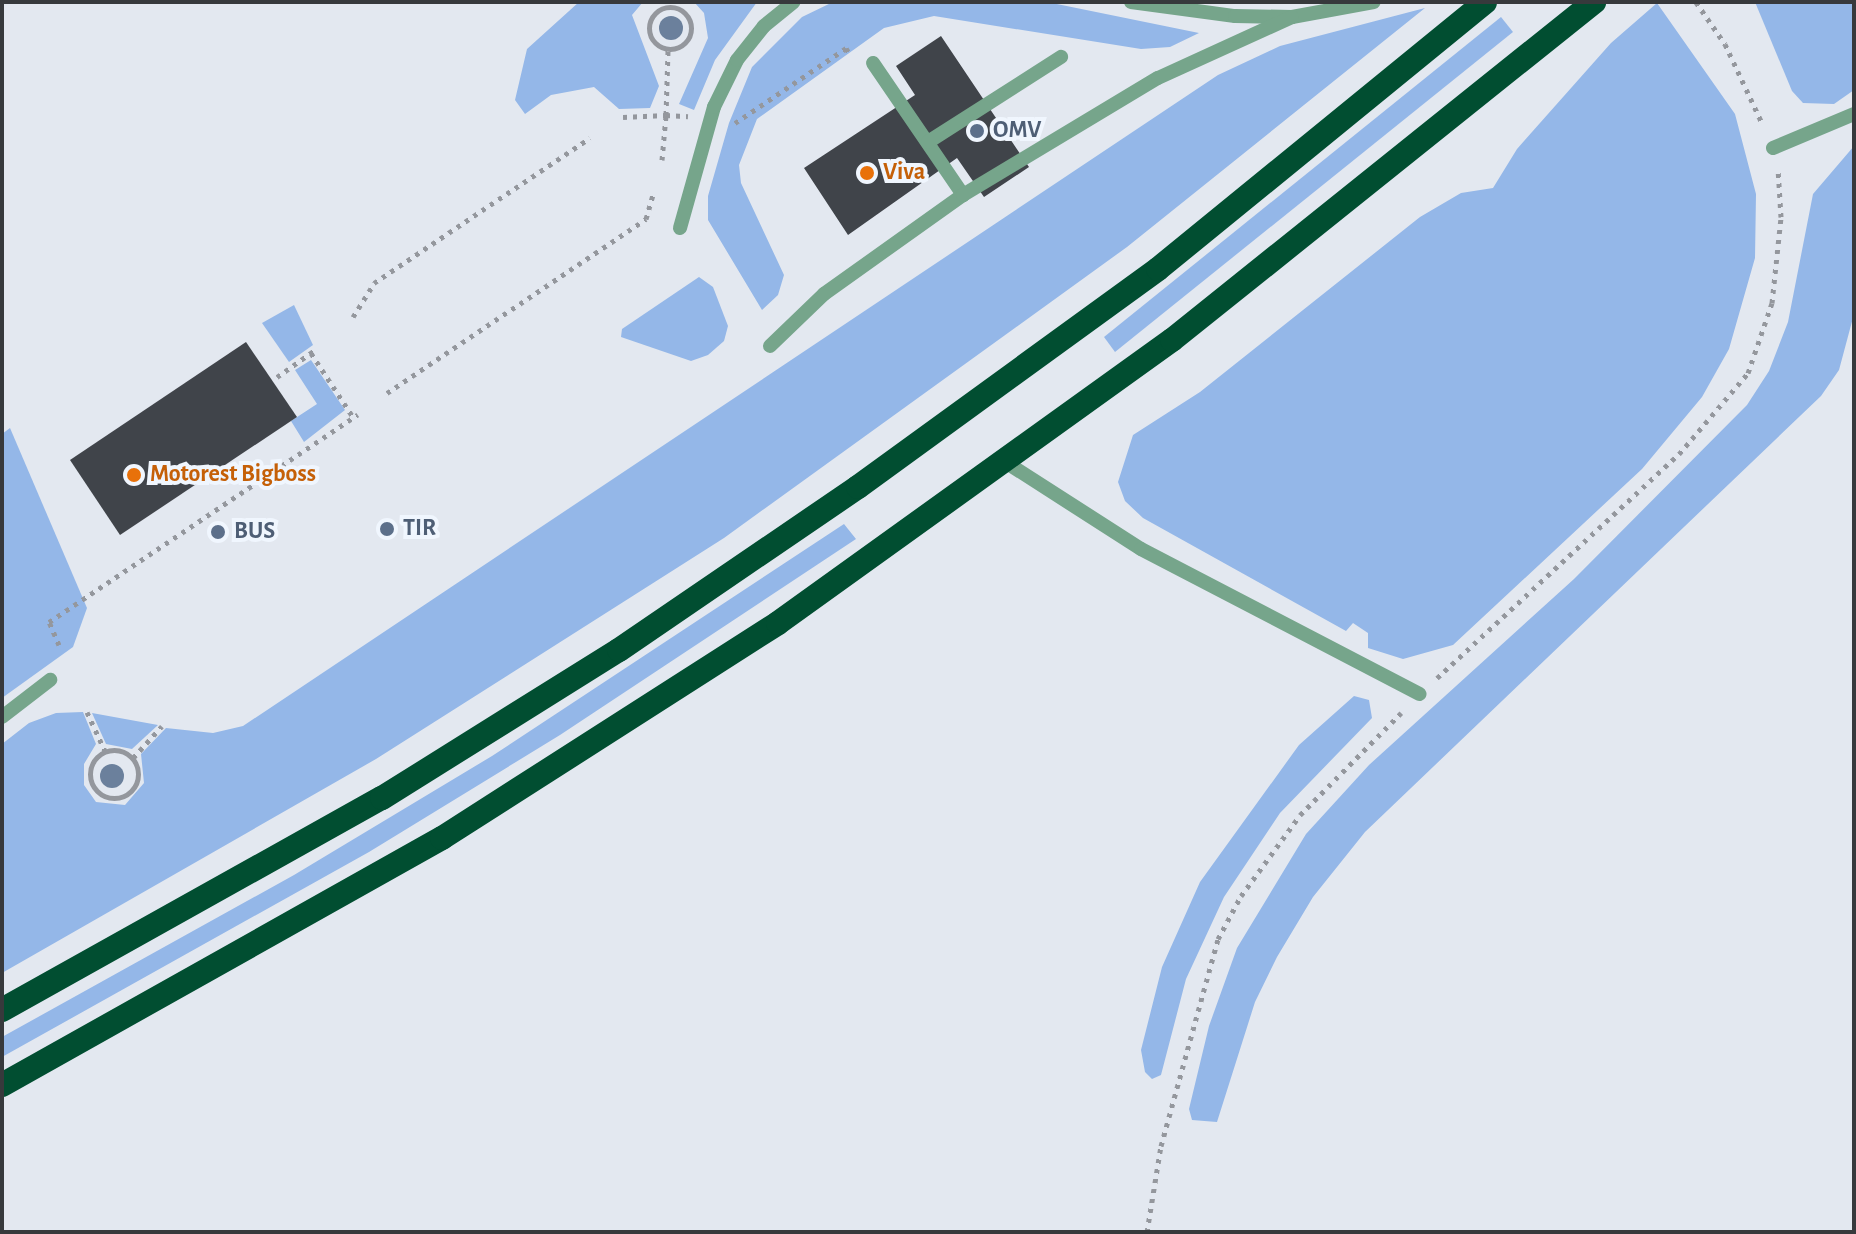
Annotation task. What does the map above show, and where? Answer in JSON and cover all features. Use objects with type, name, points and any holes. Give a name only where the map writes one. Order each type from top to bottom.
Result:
[{"type":"highway","points":[[2,1010],[382,798],[619,650],[820,513],[1158,269],[1485,2]]},
{"type":"highway","points":[[2,1085],[442,838],[778,623],[1007,463],[1301,239],[1594,2]]},
{"type":"lane","points":[[680,228],[714,107],[737,60],[764,26],[794,2]]},
{"type":"lane","points":[[1131,2],[1235,16],[1292,17],[1374,2]]},
{"type":"lane","points":[[770,346],[824,294],[963,195],[1158,78],[1292,17]]},
{"type":"lane","points":[[928,142],[1061,57]]},
{"type":"lane","points":[[873,63],[963,195]]},
{"type":"lane","points":[[1773,148],[1854,114]]},
{"type":"lane","points":[[1007,463],[1141,549],[1419,694]]},
{"type":"lane","points":[[2,717],[50,680]]},
{"type":"path","points":[[1147,1232],[1165,1132],[1218,939],[1241,896],[1300,815],[1419,694],[1679,454],[1748,373],[1766,331],[1779,254],[1780,175],[1773,148],[1725,44],[1696,2]]},
{"type":"path","points":[[673,7],[689,17],[692,30],[681,47],[668,50],[652,39],[649,26],[660,10],[673,7]]},
{"type":"path","points":[[724,125],[730,127],[846,48],[854,60]]},
{"type":"path","points":[[662,160],[668,50]]},
{"type":"path","points":[[623,117],[692,117]]},
{"type":"path","points":[[353,317],[374,283],[590,138]]},
{"type":"path","points":[[387,393],[646,219],[653,194]]},
{"type":"path","points":[[59,645],[49,622],[355,416],[313,351],[277,377]]},
{"type":"path","points":[[87,712],[105,751]]},
{"type":"path","points":[[133,758],[162,726]]},
{"type":"path","points":[[121,750],[133,758],[139,774],[133,789],[119,798],[104,796],[89,777],[93,761],[105,751],[121,750]]},
{"type":"shaded area","points":[[579,2],[643,2],[632,15],[659,86],[650,108],[619,109],[594,87],[551,95],[525,114],[515,100],[527,49]]},
{"type":"shaded area","points":[[694,2],[757,2],[715,60],[694,110],[679,104],[708,38],[704,13]]},
{"type":"shaded area","points":[[833,2],[1047,2],[1199,33],[1170,47],[1141,49],[934,16],[884,28],[757,119],[739,165],[741,183],[784,275],[778,295],[762,310],[708,220],[708,196],[729,123],[752,67],[802,17]]},
{"type":"shaded area","points":[[1755,2],[1854,2],[1854,90],[1834,104],[1803,103],[1792,91]]},
{"type":"shaded area","points":[[1657,3],[1735,114],[1756,194],[1755,258],[1729,349],[1702,397],[1642,469],[1453,645],[1403,659],[1368,648],[1368,633],[1353,623],[1346,631],[1143,518],[1125,501],[1118,482],[1133,435],[1200,392],[1420,217],[1461,193],[1493,188],[1517,149],[1611,43]]},
{"type":"shaded area","points":[[1425,8],[1127,247],[724,538],[376,759],[2,973],[2,744],[29,723],[56,713],[83,712],[96,744],[84,764],[84,785],[96,802],[125,805],[144,783],[141,754],[166,728],[213,733],[243,726],[1218,75],[1280,46]]},
{"type":"shaded area","points":[[1501,17],[1513,32],[1115,352],[1104,337]]},
{"type":"shaded area","points":[[1854,146],[1854,314],[1839,370],[1821,396],[1365,832],[1313,897],[1277,957],[1255,1002],[1217,1122],[1192,1120],[1189,1109],[1209,1026],[1237,948],[1306,834],[1369,765],[1574,579],[1747,405],[1769,371],[1788,322],[1813,194]]},
{"type":"shaded area","points":[[699,277],[713,287],[728,326],[724,341],[708,355],[691,361],[621,337],[622,329]]},
{"type":"shaded area","points":[[294,305],[313,345],[289,362],[262,323]]},
{"type":"shaded area","points":[[311,360],[345,410],[304,442],[291,421],[317,404],[295,370]]},
{"type":"shaded area","points":[[10,428],[87,608],[73,647],[2,698],[2,434]]},
{"type":"shaded area","points":[[844,524],[856,539],[560,735],[369,852],[2,1057],[2,1037],[294,875],[492,756]]},
{"type":"shaded area","points":[[1354,696],[1369,700],[1372,718],[1280,813],[1224,897],[1186,979],[1161,1075],[1152,1079],[1145,1072],[1141,1050],[1162,967],[1200,882],[1299,745]]},
{"type":"shaded area","points":[[92,713],[158,725],[132,749],[106,744]]},
{"type":"building","points":[[941,36],[1029,167],[984,197],[957,158],[848,235],[804,168],[915,95],[896,66]]},
{"type":"building","points":[[246,342],[297,417],[120,535],[70,460]]},
{"type":"place","name":"OMV","points":[[977,131]]},
{"type":"place","name":"Viva","points":[[867,173]]},
{"type":"place","name":"Motorest Bigboss","points":[[134,475]]},
{"type":"place","name":"TIR","points":[[387,529]]},
{"type":"place","name":"BUS","points":[[218,532]]}]
